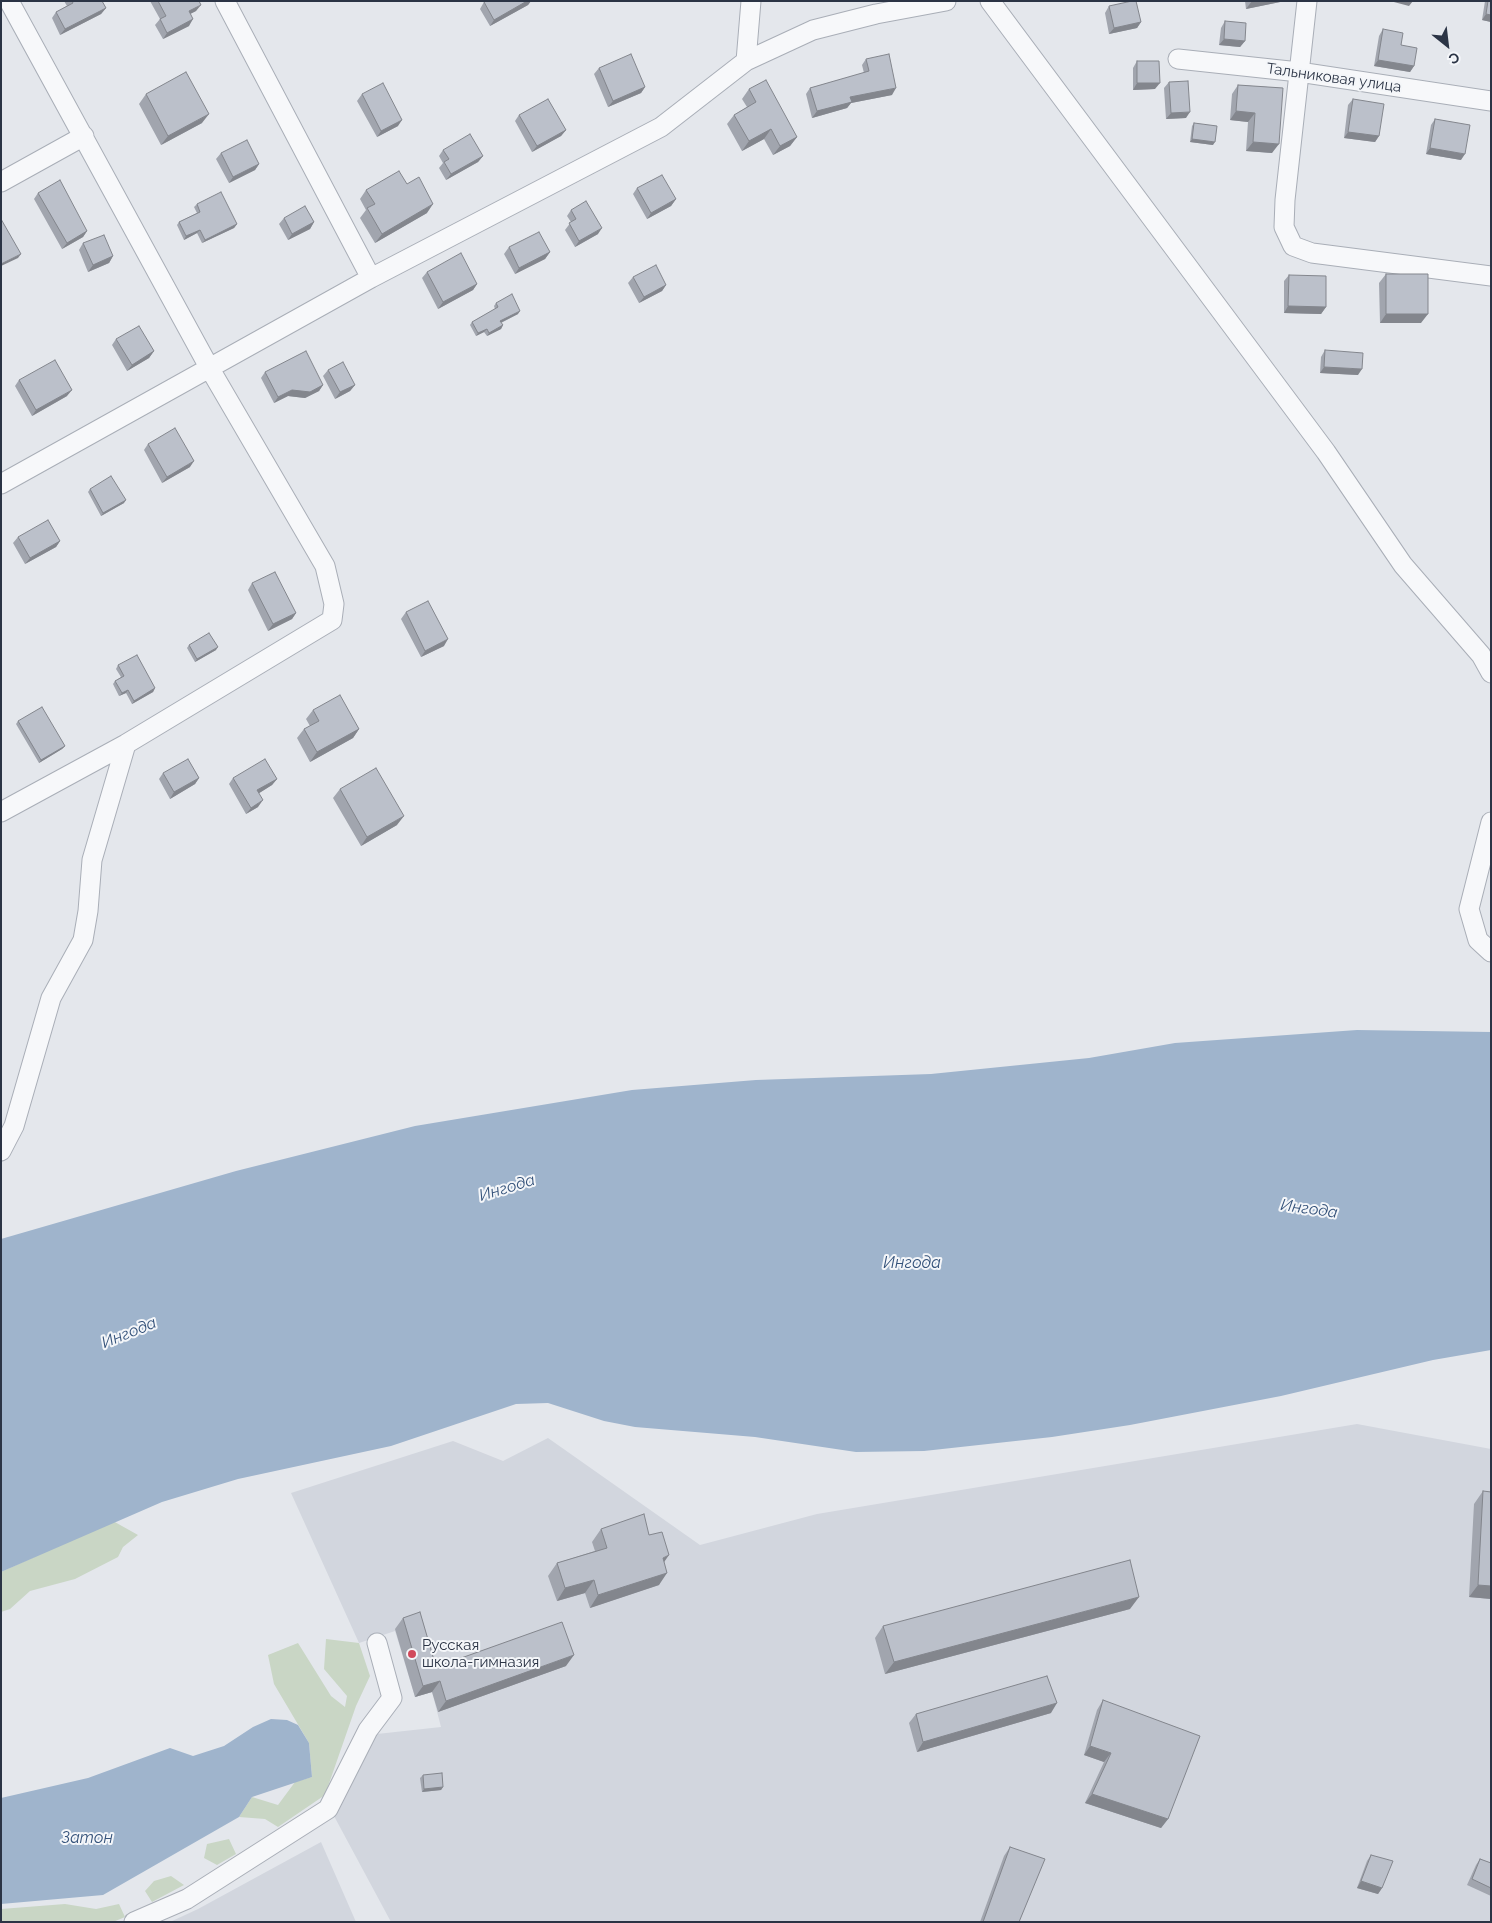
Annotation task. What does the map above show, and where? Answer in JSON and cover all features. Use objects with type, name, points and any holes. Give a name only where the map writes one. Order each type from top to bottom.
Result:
[{"type":"street","points":[[1,812],[126,744],[332,620],[334,604],[325,566],[210,369],[9,1]]},
{"type":"street","points":[[225,1],[371,278]]},
{"type":"street","points":[[746,61],[751,1]]},
{"type":"street","points":[[1,484],[371,278],[661,127],[746,61],[813,30],[876,14],[946,1]]},
{"type":"street","points":[[990,1],[1326,452],[1403,565],[1481,655],[1491,673]]},
{"type":"street","points":[[1307,1],[1285,200],[1284,228],[1293,246],[1312,253],[1491,276]]},
{"type":"street","name":"Тальниковая улица","points":[[1178,59],[1299,72],[1491,101]]},
{"type":"street","points":[[1,182],[84,136]]},
{"type":"street","points":[[1,1151],[14,1126],[51,998],[83,940],[92,860],[126,744]]},
{"type":"street","points":[[1491,822],[1469,909],[1478,940],[1491,952]]},
{"type":"street","points":[[134,1922],[187,1899],[328,1809],[368,1730],[392,1698],[377,1643]]},
{"type":"shaded area","points":[[1357,1424],[1491,1449],[1491,1922],[391,1922],[334,1816],[377,1734],[441,1727],[432,1692],[415,1697],[395,1631],[359,1643],[291,1493],[453,1441],[503,1461],[548,1438],[700,1545],[817,1514]]},
{"type":"shaded area","points":[[321,1842],[356,1922],[170,1922],[198,1909]]},
{"type":"green space","points":[[113,1521],[138,1535],[123,1547],[118,1557],[75,1579],[30,1591],[10,1609],[1,1612],[1,1572]]},
{"type":"green space","points":[[326,1639],[359,1643],[370,1676],[356,1706],[325,1795],[278,1827],[265,1819],[239,1817],[252,1797],[278,1805],[295,1782],[312,1777],[309,1743],[274,1684],[268,1655],[298,1643],[331,1696],[345,1707],[347,1696],[324,1669]]},
{"type":"green space","points":[[229,1839],[236,1854],[217,1865],[204,1858],[207,1844]]},
{"type":"green space","points":[[171,1876],[184,1885],[152,1902],[145,1891],[154,1881]]},
{"type":"green space","points":[[65,1904],[96,1909],[119,1904],[125,1917],[113,1922],[1,1922],[1,1909]]},
{"type":"water","name":"Ингода","points":[[1357,1030],[1491,1032],[1491,1350],[1433,1360],[1281,1396],[1130,1425],[1052,1437],[924,1451],[856,1452],[755,1437],[635,1427],[604,1421],[548,1403],[516,1404],[391,1446],[238,1479],[162,1502],[1,1572],[1,1239],[236,1171],[415,1126],[632,1090],[756,1080],[931,1074],[1089,1058],[1175,1043]]},
{"type":"water","name":"Затон","points":[[271,1719],[287,1720],[298,1725],[309,1743],[312,1777],[252,1797],[239,1817],[103,1895],[1,1904],[1,1798],[88,1778],[170,1748],[193,1756],[224,1746],[253,1727]]},
{"type":"building","points":[[72,1],[102,1],[106,8],[65,29],[56,12],[73,3]]},
{"type":"building","points":[[158,1],[199,1],[201,5],[189,11],[193,19],[167,33],[160,19],[166,16]]},
{"type":"building","points":[[527,1],[494,20],[484,2]]},
{"type":"building","points":[[1136,1],[1141,22],[1114,28],[1109,6]]},
{"type":"building","points":[[1488,1],[1491,1],[1491,15],[1486,14]]},
{"type":"building","points":[[1225,21],[1246,23],[1245,41],[1224,39]]},
{"type":"building","points":[[1383,29],[1403,33],[1401,45],[1417,48],[1414,66],[1378,60]]},
{"type":"building","points":[[631,54],[645,87],[613,101],[599,68]]},
{"type":"building","points":[[889,54],[896,88],[850,97],[852,102],[817,111],[810,88],[869,71],[866,59]]},
{"type":"building","points":[[1137,61],[1159,61],[1160,83],[1137,83]]},
{"type":"building","points":[[186,72],[209,114],[168,136],[146,94]]},
{"type":"building","points":[[766,80],[797,137],[780,146],[771,129],[749,141],[734,115],[756,102],[749,89]]},
{"type":"building","points":[[1188,81],[1190,112],[1171,113],[1169,82]]},
{"type":"building","points":[[383,83],[402,120],[381,131],[362,94]]},
{"type":"building","points":[[1238,85],[1283,88],[1279,144],[1253,142],[1255,113],[1236,111]]},
{"type":"building","points":[[548,99],[566,130],[537,146],[519,115]]},
{"type":"building","points":[[1353,99],[1384,104],[1379,136],[1348,132]]},
{"type":"building","points":[[1435,119],[1470,125],[1465,154],[1430,148]]},
{"type":"building","points":[[1194,123],[1217,126],[1215,142],[1192,139]]},
{"type":"building","points":[[470,134],[483,156],[451,174],[444,162],[449,159],[443,150]]},
{"type":"building","points":[[247,140],[259,164],[233,177],[221,153]]},
{"type":"building","points":[[399,171],[407,184],[419,177],[433,204],[382,234],[367,208],[375,204],[366,190]]},
{"type":"building","points":[[662,175],[676,199],[651,213],[637,188]]},
{"type":"building","points":[[60,180],[87,231],[67,243],[38,193]]},
{"type":"building","points":[[221,192],[237,224],[205,240],[200,230],[186,236],[179,222],[200,212],[197,204]]},
{"type":"building","points":[[586,201],[602,228],[579,241],[569,223],[576,219],[571,210]]},
{"type":"building","points":[[305,206],[314,222],[292,234],[284,218]]},
{"type":"building","points":[[1,219],[21,254],[1,264]]},
{"type":"building","points":[[539,232],[550,252],[519,268],[509,247]]},
{"type":"building","points":[[104,235],[113,256],[93,265],[83,243]]},
{"type":"building","points":[[461,253],[477,284],[443,302],[427,272]]},
{"type":"building","points":[[656,265],[666,285],[644,297],[633,277]]},
{"type":"building","points":[[1386,274],[1428,274],[1428,314],[1386,314]]},
{"type":"building","points":[[1289,275],[1326,276],[1326,307],[1288,306]]},
{"type":"building","points":[[512,294],[520,311],[500,321],[503,325],[489,333],[487,329],[478,333],[472,322],[498,307],[496,303]]},
{"type":"building","points":[[139,326],[154,351],[132,365],[116,339]]},
{"type":"building","points":[[1325,350],[1363,353],[1362,369],[1324,367]]},
{"type":"building","points":[[306,351],[323,385],[310,392],[292,390],[278,397],[265,372]]},
{"type":"building","points":[[55,360],[72,390],[36,410],[19,380]]},
{"type":"building","points":[[343,362],[355,385],[340,392],[328,370]]},
{"type":"building","points":[[175,428],[194,461],[167,477],[148,444]]},
{"type":"building","points":[[111,476],[126,500],[103,513],[90,489]]},
{"type":"building","points":[[48,520],[60,541],[30,558],[18,537]]},
{"type":"building","points":[[275,572],[296,613],[273,624],[252,583]]},
{"type":"building","points":[[428,601],[448,639],[425,651],[406,612]]},
{"type":"building","points":[[209,633],[218,647],[197,659],[189,645]]},
{"type":"building","points":[[137,655],[155,688],[134,701],[128,690],[122,693],[115,681],[124,676],[118,665]]},
{"type":"building","points":[[340,695],[359,729],[317,752],[304,729],[319,721],[313,710]]},
{"type":"building","points":[[42,707],[65,746],[41,760],[18,721]]},
{"type":"building","points":[[188,759],[199,778],[174,792],[163,773]]},
{"type":"building","points":[[265,759],[277,779],[257,790],[263,800],[251,808],[233,778]]},
{"type":"building","points":[[376,768],[404,816],[367,837],[340,789]]},
{"type":"building","points":[[1483,1491],[1491,1492],[1491,1586],[1478,1585]]},
{"type":"building","points":[[644,1514],[649,1535],[662,1532],[669,1555],[663,1558],[667,1573],[598,1595],[594,1580],[565,1588],[557,1563],[607,1548],[601,1529]]},
{"type":"building","points":[[1130,1560],[1139,1597],[894,1662],[883,1626]]},
{"type":"building","points":[[420,1612],[436,1667],[562,1622],[574,1655],[446,1701],[440,1681],[423,1686],[403,1618]]},
{"type":"building","points":[[1047,1676],[1057,1703],[923,1742],[916,1714]]},
{"type":"building","points":[[1103,1700],[1200,1736],[1168,1819],[1092,1794],[1111,1753],[1090,1746]]},
{"type":"building","points":[[442,1773],[443,1787],[424,1789],[423,1775]]},
{"type":"building","points":[[1010,1847],[1045,1859],[1019,1922],[983,1922]]},
{"type":"building","points":[[1371,1855],[1393,1861],[1382,1888],[1361,1881]]},
{"type":"building","points":[[1480,1859],[1491,1863],[1491,1888],[1472,1879]]},
{"type":"place","name":"Русская школа-гимназия","points":[[412,1654]]}]
